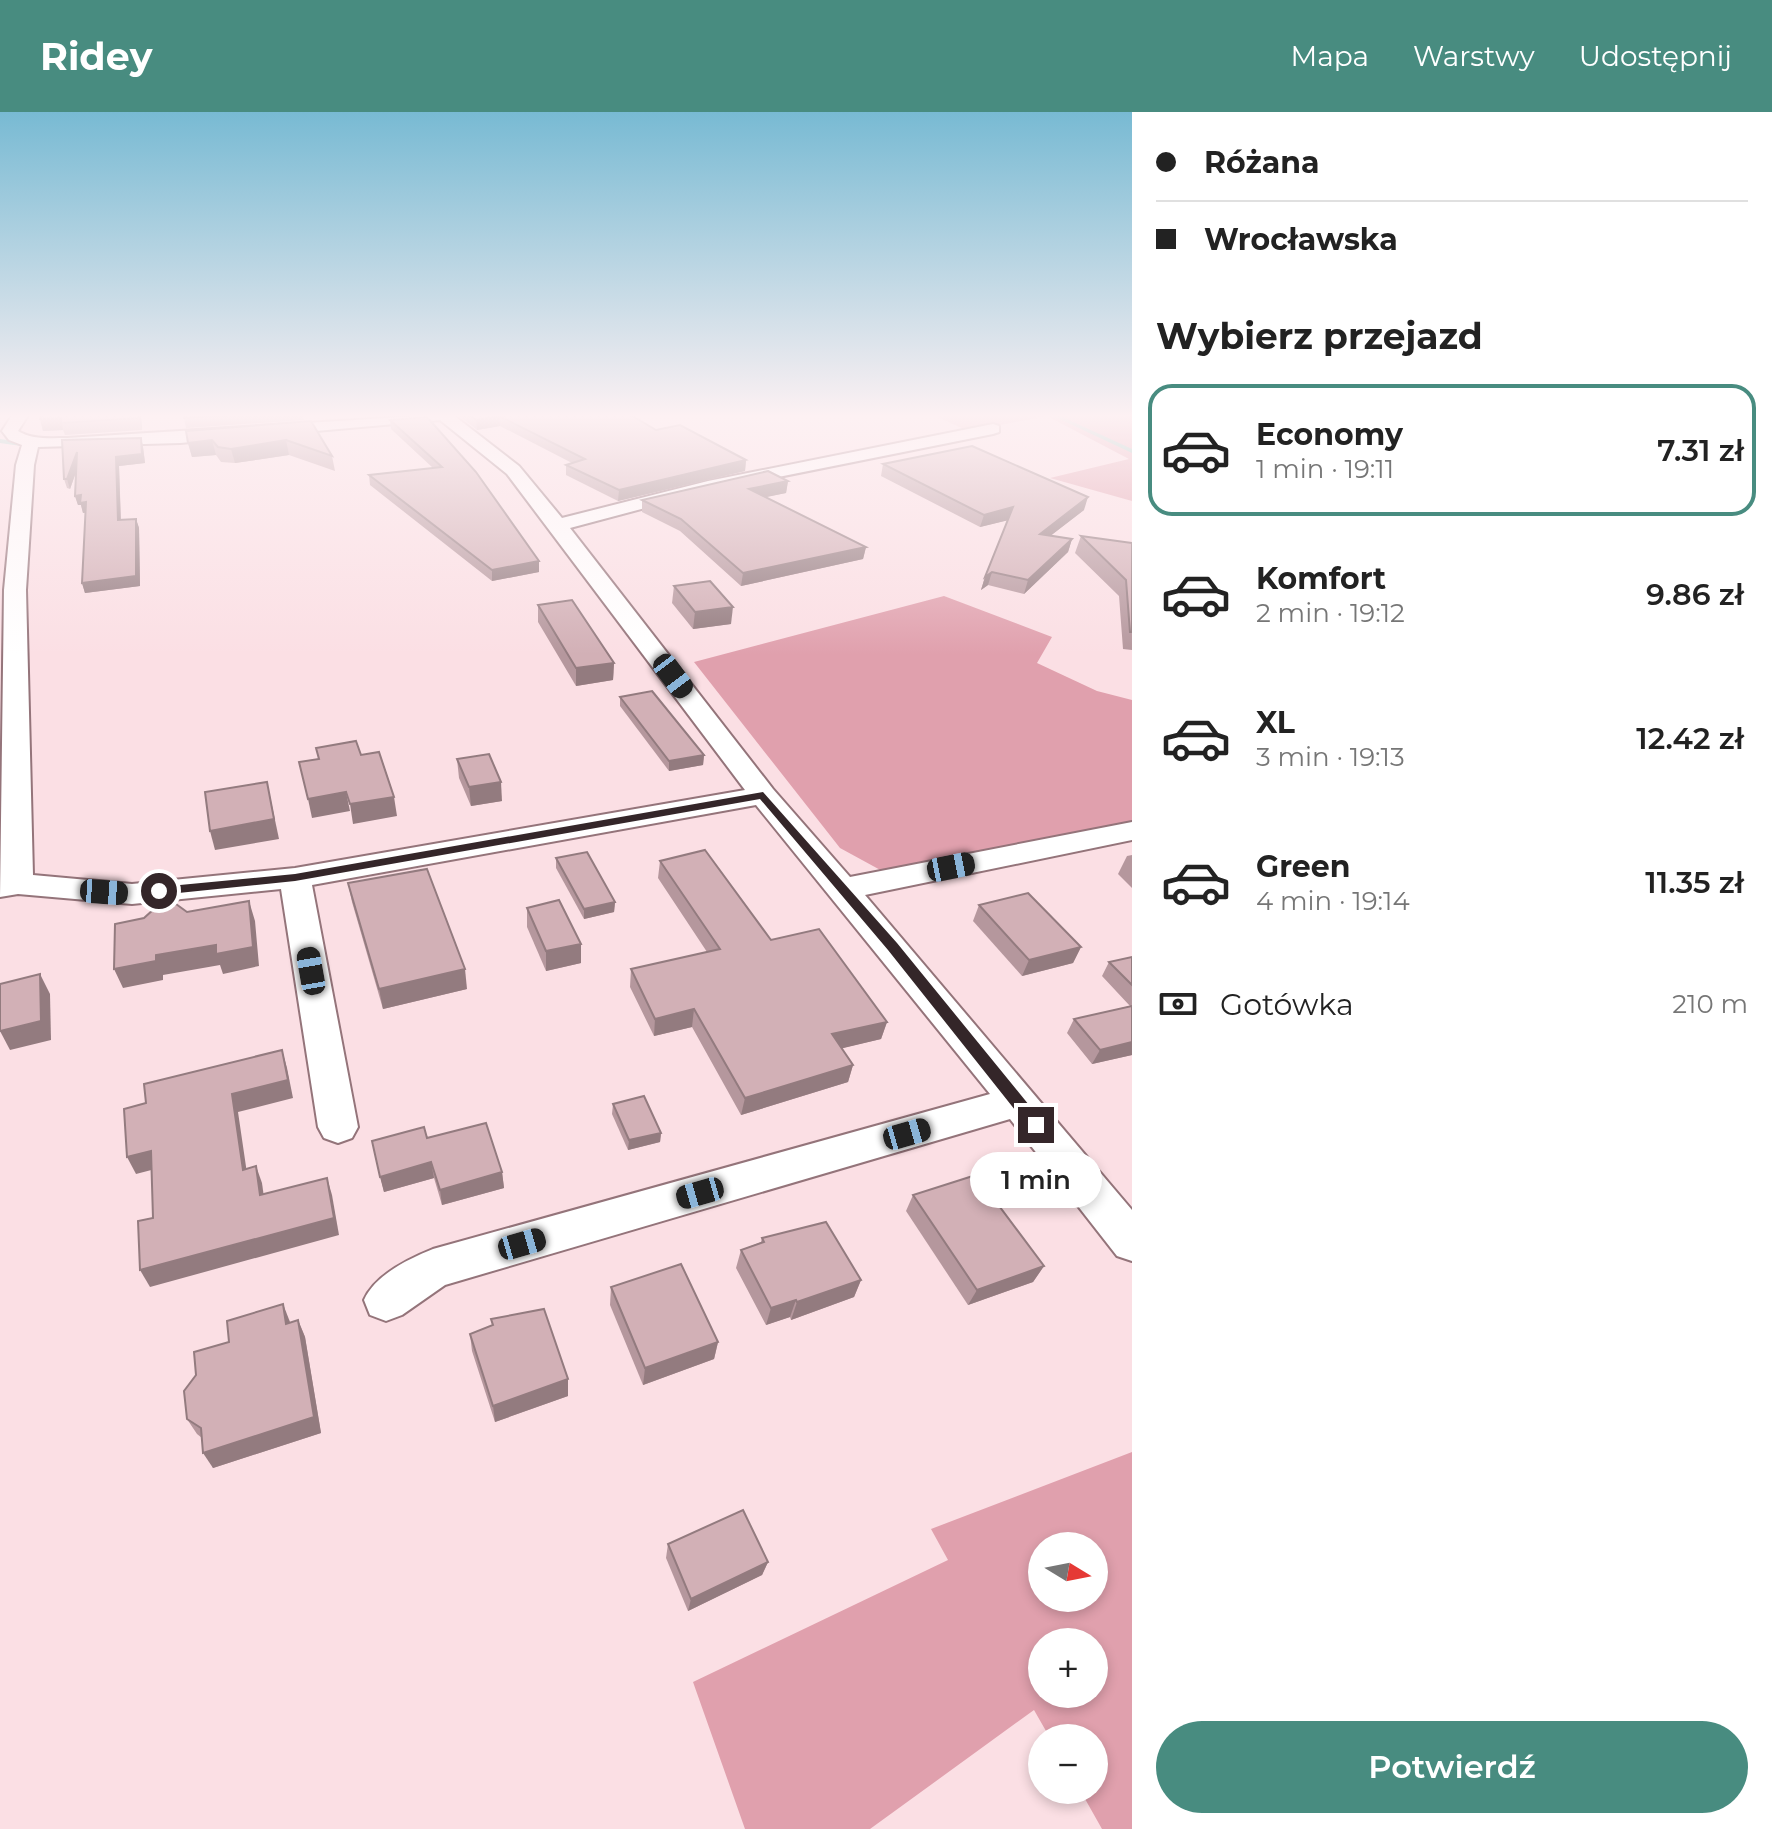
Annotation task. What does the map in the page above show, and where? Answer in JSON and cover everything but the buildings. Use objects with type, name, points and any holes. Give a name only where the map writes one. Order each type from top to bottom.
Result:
[{"type":"street","points":[[18,494],[11,522],[15,590],[8,632],[9,885],[132,894],[295,878],[763,795]]},
{"type":"street","points":[[533,494],[763,795],[1132,1242]]},
{"type":"street","points":[[558,525],[677,494]]},
{"type":"street","points":[[842,889],[1132,831]]},
{"type":"street","points":[[295,878],[338,1127]]},
{"type":"street","points":[[386,1300],[433,1269],[1017,1102]]},
{"type":"shaded area","points":[[1107,494],[1132,494],[1132,501]]},
{"type":"shaded area","points":[[944,596],[1052,637],[1037,663],[1097,691],[1132,700],[1132,821],[884,872],[840,848],[694,662]]},
{"type":"shaded area","points":[[1132,1452],[1132,1829],[1102,1829],[1088,1804],[1108,1804],[1108,1724],[1042,1724],[1034,1710],[870,1829],[745,1829],[693,1682],[948,1560],[931,1529]]},
{"type":"route","points":[[159,891],[295,878],[763,795],[892,947],[1036,1125]]}]
